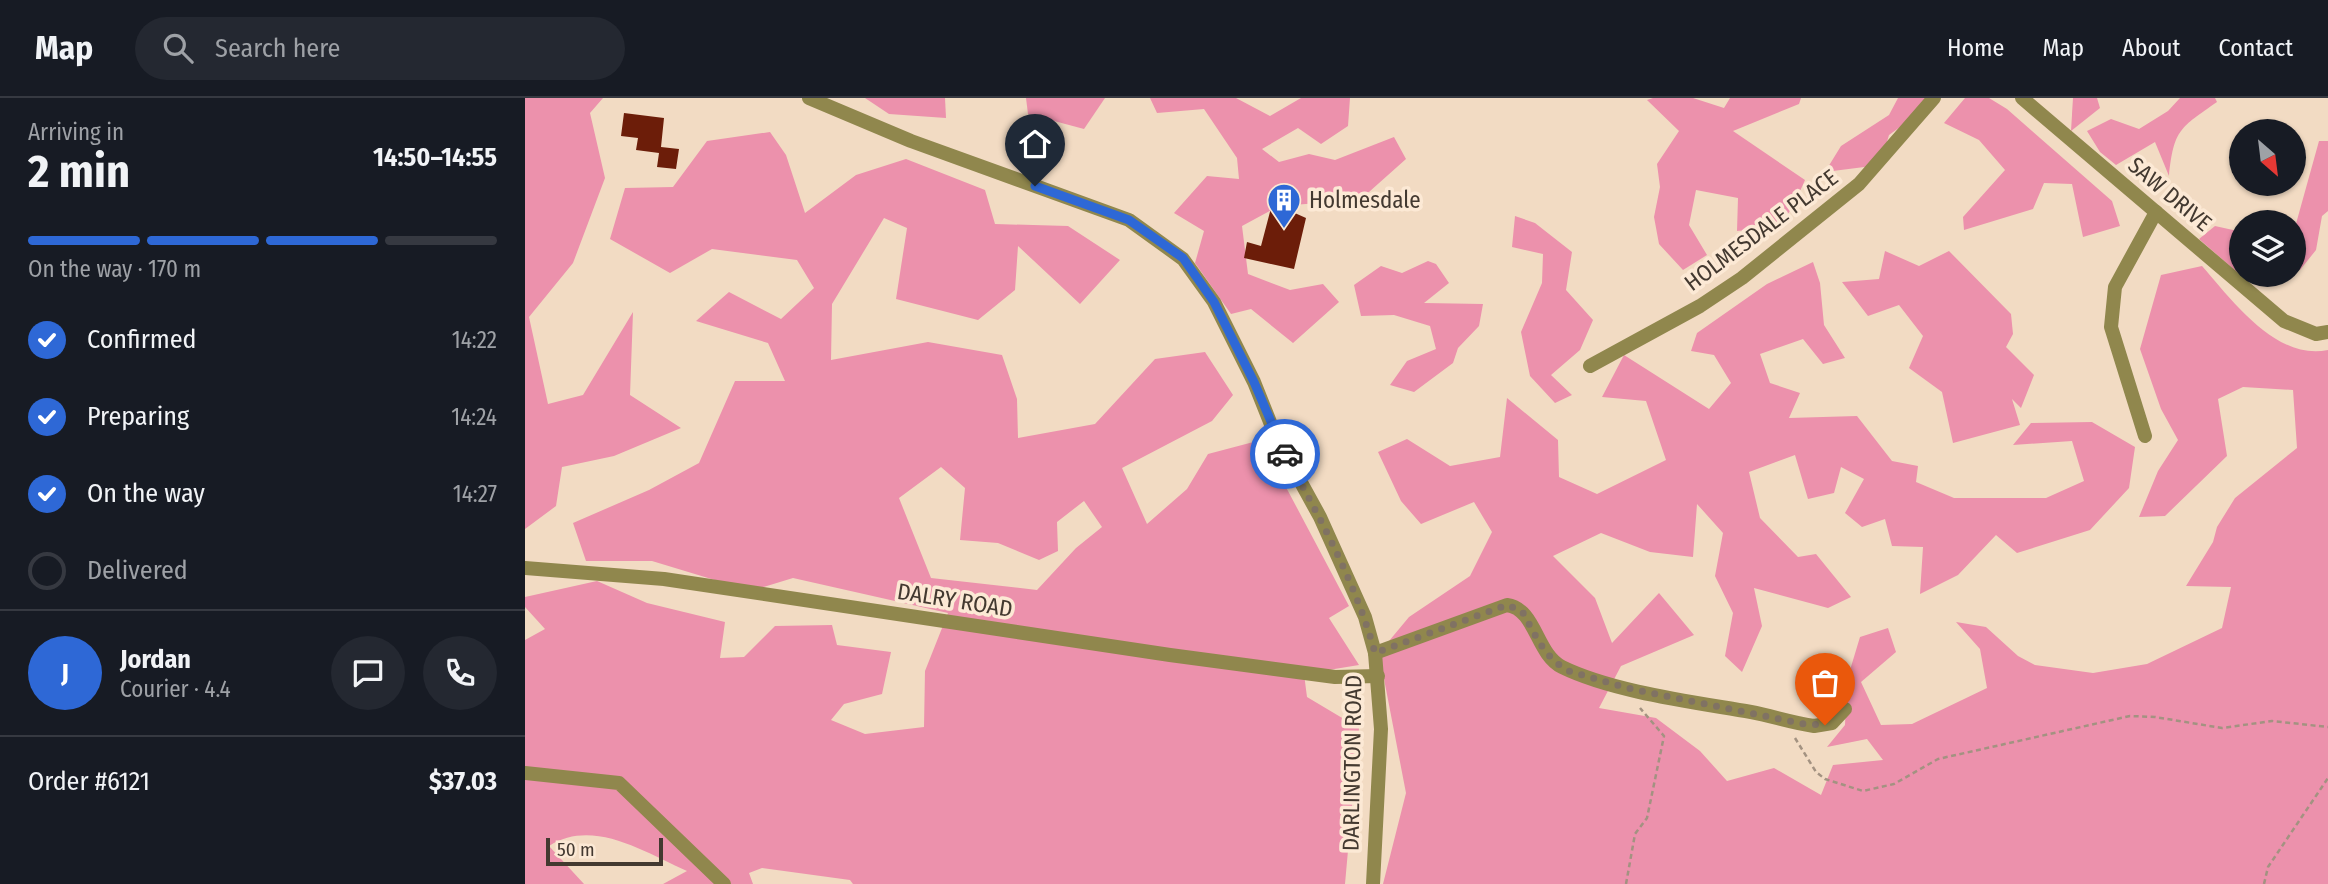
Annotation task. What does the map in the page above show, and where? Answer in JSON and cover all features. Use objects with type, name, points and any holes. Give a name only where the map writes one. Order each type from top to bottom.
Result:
[{"type":"street","name":"DARLINGTON ROAD","points":[[811,98],[829,102],[911,141],[1129,220],[1183,258],[1214,302],[1254,382],[1276,437],[1319,517],[1365,617],[1375,653],[1381,729],[1373,884]]},
{"type":"street","name":"HOLMESDALE PLACE","points":[[1590,366],[1700,306],[1742,278],[1860,184],[1934,98]]},
{"type":"street","name":"SAW DRIVE","points":[[2022,98],[2284,321],[2316,334],[2328,332]]},
{"type":"street","points":[[2145,436],[2111,327],[2115,287],[2156,212]]},
{"type":"street","name":"DALRY ROAD","points":[[525,568],[664,579],[1184,657],[1335,677],[1378,676]]},
{"type":"street","points":[[1375,653],[1507,605],[1522,611],[1555,664],[1627,688],[1825,725],[1840,716],[1845,709]]},
{"type":"street","points":[[525,773],[619,783],[725,884]]},
{"type":"path","points":[[1626,884],[1635,834],[1647,818],[1664,736],[1647,718],[1627,688]]},
{"type":"path","points":[[1788,719],[1801,750],[1816,772],[1835,783],[1863,791],[1894,784],[1938,759],[2130,716],[2155,717],[2222,728],[2271,720],[2328,727]]},
{"type":"path","points":[[2264,884],[2268,867],[2328,778]]},
{"type":"shaded area","points":[[525,98],[603,98],[590,113],[605,178],[573,263],[529,317],[548,404],[583,395],[633,312],[630,395],[681,428],[614,456],[562,467],[556,506],[525,529]]},
{"type":"shaded area","points":[[865,98],[945,98],[946,118],[889,114]]},
{"type":"shaded area","points":[[1026,98],[1105,98],[1084,129],[1028,114]]},
{"type":"shaded area","points":[[1150,98],[1236,98],[1270,116],[1301,98],[1350,98],[1348,126],[1321,144],[1298,128],[1262,149],[1279,162],[1309,154],[1335,160],[1394,137],[1406,159],[1360,200],[1279,206],[1242,226],[1248,274],[1290,290],[1323,284],[1339,302],[1293,343],[1251,309],[1231,314],[1195,263],[1204,231],[1174,213],[1207,176],[1239,179],[1237,158],[1204,109],[1157,113]]},
{"type":"shaded area","points":[[1693,98],[1724,108],[1730,98],[1801,98],[1799,104],[1733,131],[1805,180],[1788,214],[1775,224],[1737,231],[1738,198],[1696,190],[1689,225],[1707,255],[1683,270],[1659,244],[1654,217],[1660,187],[1657,164],[1679,131],[1647,100]]},
{"type":"shaded area","points":[[1898,98],[1940,98],[1889,135],[1880,165],[1825,172],[1841,146],[1889,115]]},
{"type":"shaded area","points":[[1965,98],[1989,98],[2007,109],[2112,201],[2120,226],[2083,237],[2072,184],[2044,183],[2033,209],[1964,230],[1963,217],[2005,170],[1979,140],[1944,123]]},
{"type":"shaded area","points":[[2073,98],[2097,98],[2100,108],[2071,131]]},
{"type":"shaded area","points":[[2180,98],[2215,98],[2217,102],[2181,131],[2173,148],[2169,176],[2155,142],[2116,165],[2100,152],[2087,131],[2111,119],[2139,129],[2168,111]]},
{"type":"shaded area","points":[[770,132],[786,155],[805,213],[856,175],[906,159],[985,190],[995,224],[1068,226],[1120,260],[1080,304],[1018,246],[1015,290],[978,320],[896,299],[907,228],[884,218],[832,304],[831,360],[928,342],[1002,355],[1017,399],[1018,438],[1095,424],[1155,359],[1205,352],[1233,395],[1212,421],[1122,468],[1147,524],[1187,489],[1208,454],[1261,440],[1349,606],[1329,618],[1359,665],[1304,674],[1307,697],[1359,728],[1345,884],[853,884],[850,880],[762,868],[749,873],[753,884],[663,884],[687,871],[636,847],[583,835],[566,838],[549,846],[584,884],[525,884],[525,640],[545,629],[525,607],[525,597],[597,581],[647,603],[725,622],[720,658],[744,657],[775,626],[832,625],[837,645],[891,652],[882,694],[844,704],[831,720],[865,734],[924,727],[925,671],[948,613],[793,578],[751,591],[652,561],[586,561],[573,523],[649,490],[699,463],[735,381],[785,381],[768,343],[696,321],[729,292],[781,319],[814,288],[797,260],[712,249],[670,273],[610,239],[625,188],[673,187],[707,141]],"holes":[[[941,467],[965,488],[960,540],[998,543],[1039,560],[1058,551],[1057,522],[1084,501],[1102,527],[1076,548],[1037,590],[931,578],[899,498]]]},
{"type":"shaded area","points":[[2319,141],[2328,141],[2328,211],[2322,216],[2316,250],[2306,262],[2306,210],[2300,210],[2304,196],[2307,196],[2307,184]]},
{"type":"shaded area","points":[[1515,216],[1535,223],[1572,252],[1566,290],[1593,320],[1580,350],[1551,375],[1572,395],[1555,403],[1530,376],[1521,332],[1542,283],[1543,254],[1512,247]]},
{"type":"shaded area","points":[[2215,226],[2229,229],[2229,265],[2199,239]]},
{"type":"shaded area","points":[[1885,251],[1919,266],[1949,251],[2011,314],[2013,334],[2006,347],[2034,375],[2021,408],[2012,399],[2020,425],[1953,443],[1942,392],[1909,368],[1923,336],[1899,305],[1868,316],[1842,282],[1879,279]]},
{"type":"shaded area","points":[[1428,261],[1436,264],[1449,283],[1424,303],[1483,304],[1479,326],[1458,348],[1453,363],[1414,392],[1390,385],[1407,361],[1436,349],[1430,326],[1394,315],[1361,316],[1354,285],[1381,266],[1402,273]]},
{"type":"shaded area","points":[[1813,262],[1820,283],[1824,325],[1845,358],[1823,364],[1803,339],[1760,354],[1770,383],[1800,393],[1789,418],[1857,416],[1892,461],[1918,466],[1916,482],[1954,498],[2046,498],[2084,481],[2072,441],[2013,445],[2031,423],[2092,422],[2135,447],[2129,488],[2090,530],[2017,553],[1996,535],[1958,575],[1920,594],[1923,547],[1892,546],[1885,519],[1862,527],[1845,513],[1864,479],[1841,467],[1834,493],[1808,499],[1795,455],[1749,472],[1760,518],[1798,557],[1816,554],[1851,597],[1828,608],[1754,588],[1762,626],[1742,672],[1725,656],[1733,613],[1715,576],[1723,533],[1697,504],[1693,557],[1650,552],[1601,533],[1553,556],[1595,598],[1612,643],[1659,593],[1694,635],[1621,666],[1599,708],[1656,718],[1700,751],[1727,781],[1774,768],[1821,795],[1833,765],[1883,760],[1867,739],[1827,747],[1845,725],[1847,680],[1860,637],[1888,628],[1896,652],[1861,682],[1881,725],[1912,724],[1987,688],[1980,649],[1956,622],[1986,627],[2018,656],[2035,665],[2093,673],[2147,664],[2222,628],[2231,587],[2186,586],[2213,542],[2217,527],[2235,498],[2297,448],[2293,390],[2243,387],[2218,399],[2227,456],[2165,516],[2139,517],[2158,471],[2178,440],[2161,409],[2140,349],[2161,275],[2202,266],[2241,310],[2273,337],[2309,351],[2328,350],[2328,884],[1383,884],[1406,793],[1379,653],[1409,617],[1470,576],[1492,532],[1474,502],[1421,524],[1401,501],[1378,452],[1407,439],[1450,466],[1500,457],[1507,398],[1558,440],[1559,477],[1597,494],[1666,460],[1646,401],[1602,397],[1624,355],[1709,409],[1731,383],[1714,355],[1691,351],[1697,333],[1767,284]]},
{"type":"building","points":[[624,113],[664,118],[661,147],[679,149],[676,169],[657,167],[659,153],[636,150],[638,138],[621,136]]},
{"type":"building","name":"Holmesdale","points":[[1271,208],[1288,210],[1306,218],[1294,269],[1244,258],[1247,242],[1261,246]]},
{"type":"way so far","points":[[1285,454],[1319,517],[1365,617],[1375,653],[1507,605],[1516,606],[1522,611],[1546,654],[1555,664],[1569,671],[1627,688],[1814,726],[1825,725]]},
{"type":"place","name":"Holmesdale","points":[[1284,230]]},
{"type":"route","points":[[1035,186],[1129,220],[1183,258],[1214,302],[1254,382],[1285,454]]}]
